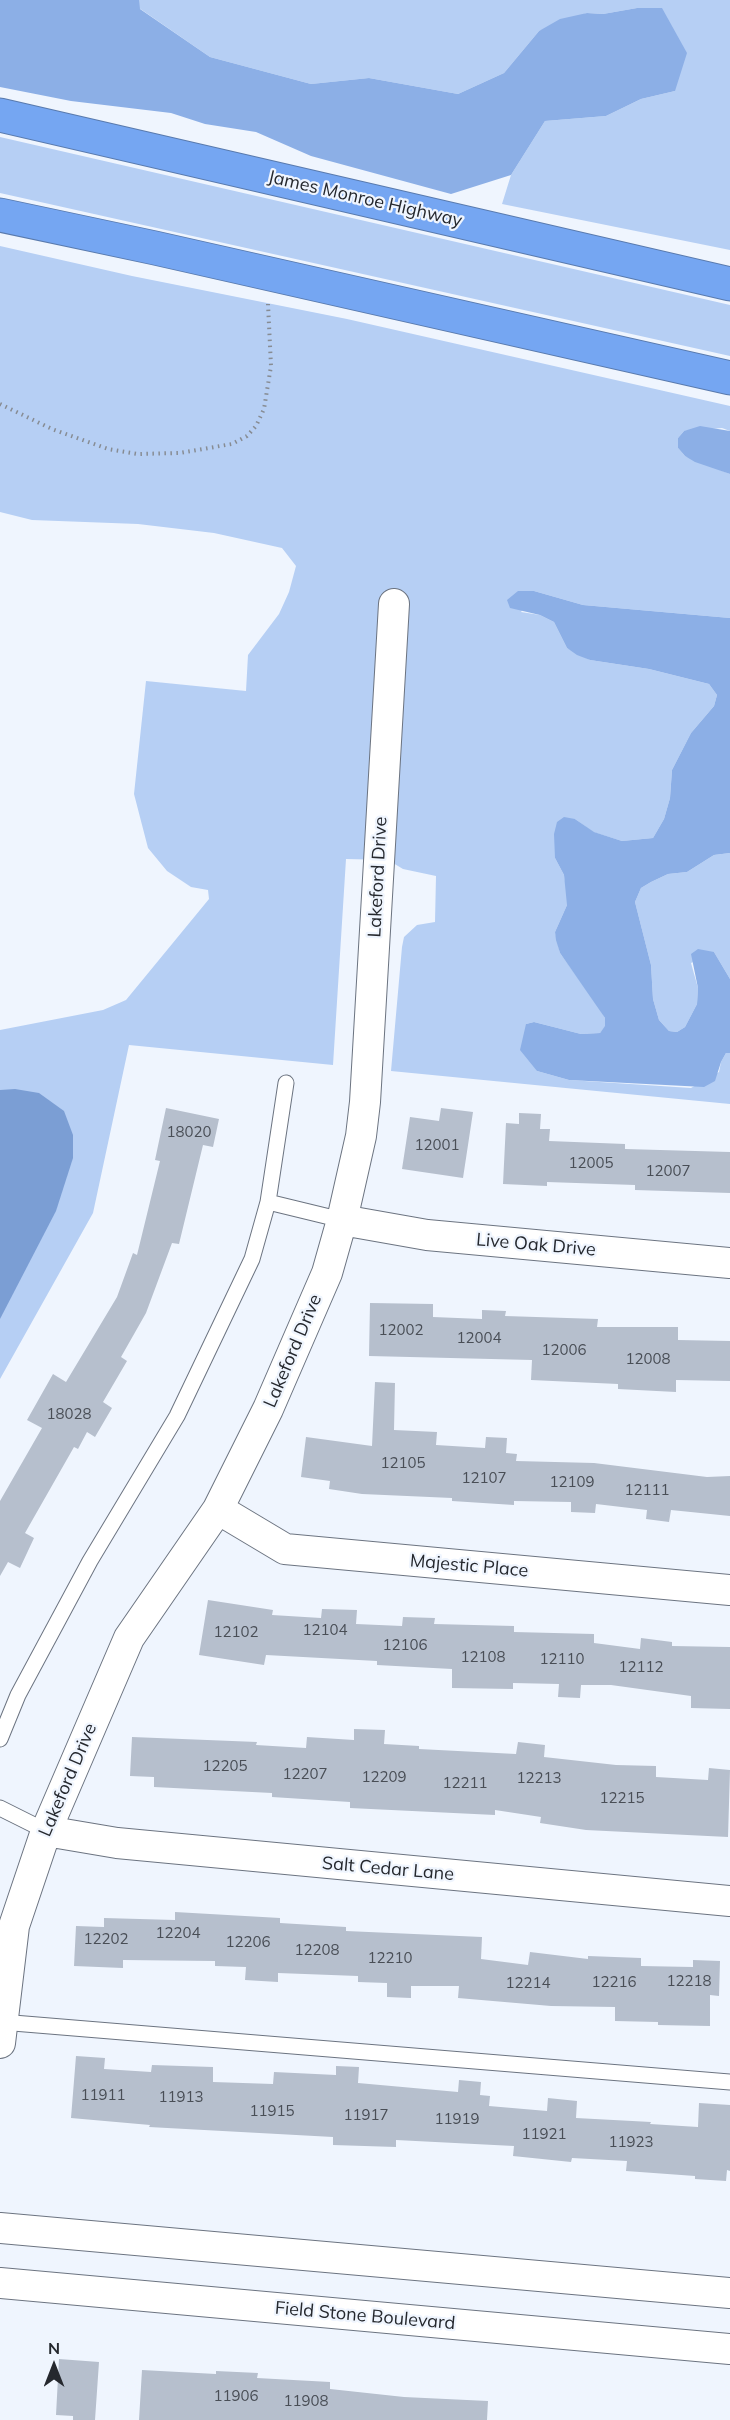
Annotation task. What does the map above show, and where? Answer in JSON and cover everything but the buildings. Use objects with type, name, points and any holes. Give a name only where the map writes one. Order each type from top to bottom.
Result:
[{"type":"highway","name":"James Monroe Highway","points":[[0,115],[730,284]]},
{"type":"highway","points":[[0,215],[730,378]]},
{"type":"street","name":"Lakeford Drive","points":[[0,2032],[14,1926],[46,1831],[129,1638],[218,1509],[268,1409],[327,1273],[342,1220],[362,1136],[365,1102],[394,604]]},
{"type":"street","name":"Live Oak Drive","points":[[342,1220],[426,1235],[730,1263]]},
{"type":"street","name":"Majestic Place","points":[[218,1509],[285,1549],[730,1590]]},
{"type":"street","name":"Salt Cedar Lane","points":[[46,1831],[117,1843],[730,1901]]},
{"type":"street","points":[[0,2229],[730,2293]]},
{"type":"street","name":"Field Stone Boulevard","points":[[0,2283],[730,2349]]},
{"type":"lane","points":[[0,1739],[18,1695],[90,1561],[177,1416],[252,1259],[268,1202],[286,1083]]},
{"type":"lane","points":[[268,1202],[342,1220]]},
{"type":"lane","points":[[0,1808],[46,1831]]},
{"type":"lane","points":[[0,2032],[730,2082]]},
{"type":"path","points":[[0,404],[52,429],[108,449],[138,454],[179,453],[232,444],[247,436],[256,426],[269,390],[271,366],[267,273]]},
{"type":"shaded area","points":[[0,0],[139,0],[140,9],[210,57],[311,84],[369,78],[458,94],[504,73],[539,31],[560,19],[587,13],[603,14],[637,8],[662,8],[687,53],[675,91],[641,99],[606,116],[545,121],[511,175],[451,194],[311,156],[256,132],[205,124],[171,113],[71,101],[0,87]]},
{"type":"shaded area","points":[[137,0],[730,0],[730,250],[502,204],[511,175],[545,121],[606,116],[641,99],[675,91],[637,8],[603,14],[587,13],[539,31],[504,73],[458,94],[369,78],[311,84],[210,57],[139,8]]},
{"type":"shaded area","points":[[0,137],[730,305],[730,356],[0,193]]},
{"type":"shaded area","points":[[0,246],[132,276],[347,319],[730,406],[730,431],[722,428],[684,431],[678,438],[678,448],[685,456],[730,474],[730,618],[583,605],[534,591],[521,612],[540,615],[554,622],[567,648],[590,660],[649,669],[709,684],[717,695],[714,706],[691,733],[672,770],[670,798],[664,819],[653,838],[622,841],[593,832],[575,819],[555,858],[564,875],[567,893],[567,905],[555,932],[560,953],[598,1006],[605,1018],[605,1027],[600,1033],[581,1034],[534,1022],[526,1024],[537,1071],[569,1080],[691,1088],[719,1072],[726,1053],[730,1053],[730,1104],[391,1071],[404,937],[417,925],[435,922],[436,876],[403,869],[388,860],[346,859],[333,1065],[129,1045],[93,1213],[0,1379],[0,1030],[103,1010],[126,1000],[209,899],[208,890],[191,887],[167,871],[148,848],[134,794],[146,681],[246,691],[248,655],[279,614],[289,592],[296,566],[282,548],[214,533],[138,524],[32,520],[0,512]]},
{"type":"shaded area","points":[[700,426],[730,431],[730,474],[695,462],[678,448],[678,438],[684,431]]},
{"type":"shaded area","points":[[518,591],[534,591],[583,605],[730,618],[730,853],[714,855],[687,872],[668,874],[651,882],[641,888],[635,902],[651,965],[653,999],[659,1020],[669,1031],[677,1032],[685,1027],[697,1004],[698,988],[691,954],[698,949],[714,952],[730,979],[730,1053],[726,1053],[721,1062],[715,1081],[704,1087],[569,1080],[537,1071],[520,1050],[526,1024],[534,1022],[581,1034],[600,1033],[605,1026],[605,1018],[560,953],[556,940],[555,932],[567,905],[564,875],[555,858],[554,834],[557,822],[564,817],[575,819],[594,832],[622,841],[653,838],[664,819],[670,798],[672,770],[691,733],[714,706],[717,695],[709,684],[649,669],[590,660],[577,655],[567,648],[554,622],[540,615],[510,608],[507,600]]},
{"type":"shaded area","points":[[730,853],[730,979],[714,952],[691,963],[698,988],[697,1004],[685,1027],[677,1032],[669,1031],[659,1020],[653,999],[651,965],[635,902],[641,888],[651,882],[668,874],[687,872],[714,855]]},
{"type":"shaded area","points":[[15,1089],[39,1093],[64,1111],[73,1135],[73,1158],[56,1211],[0,1319],[0,1090]]}]
